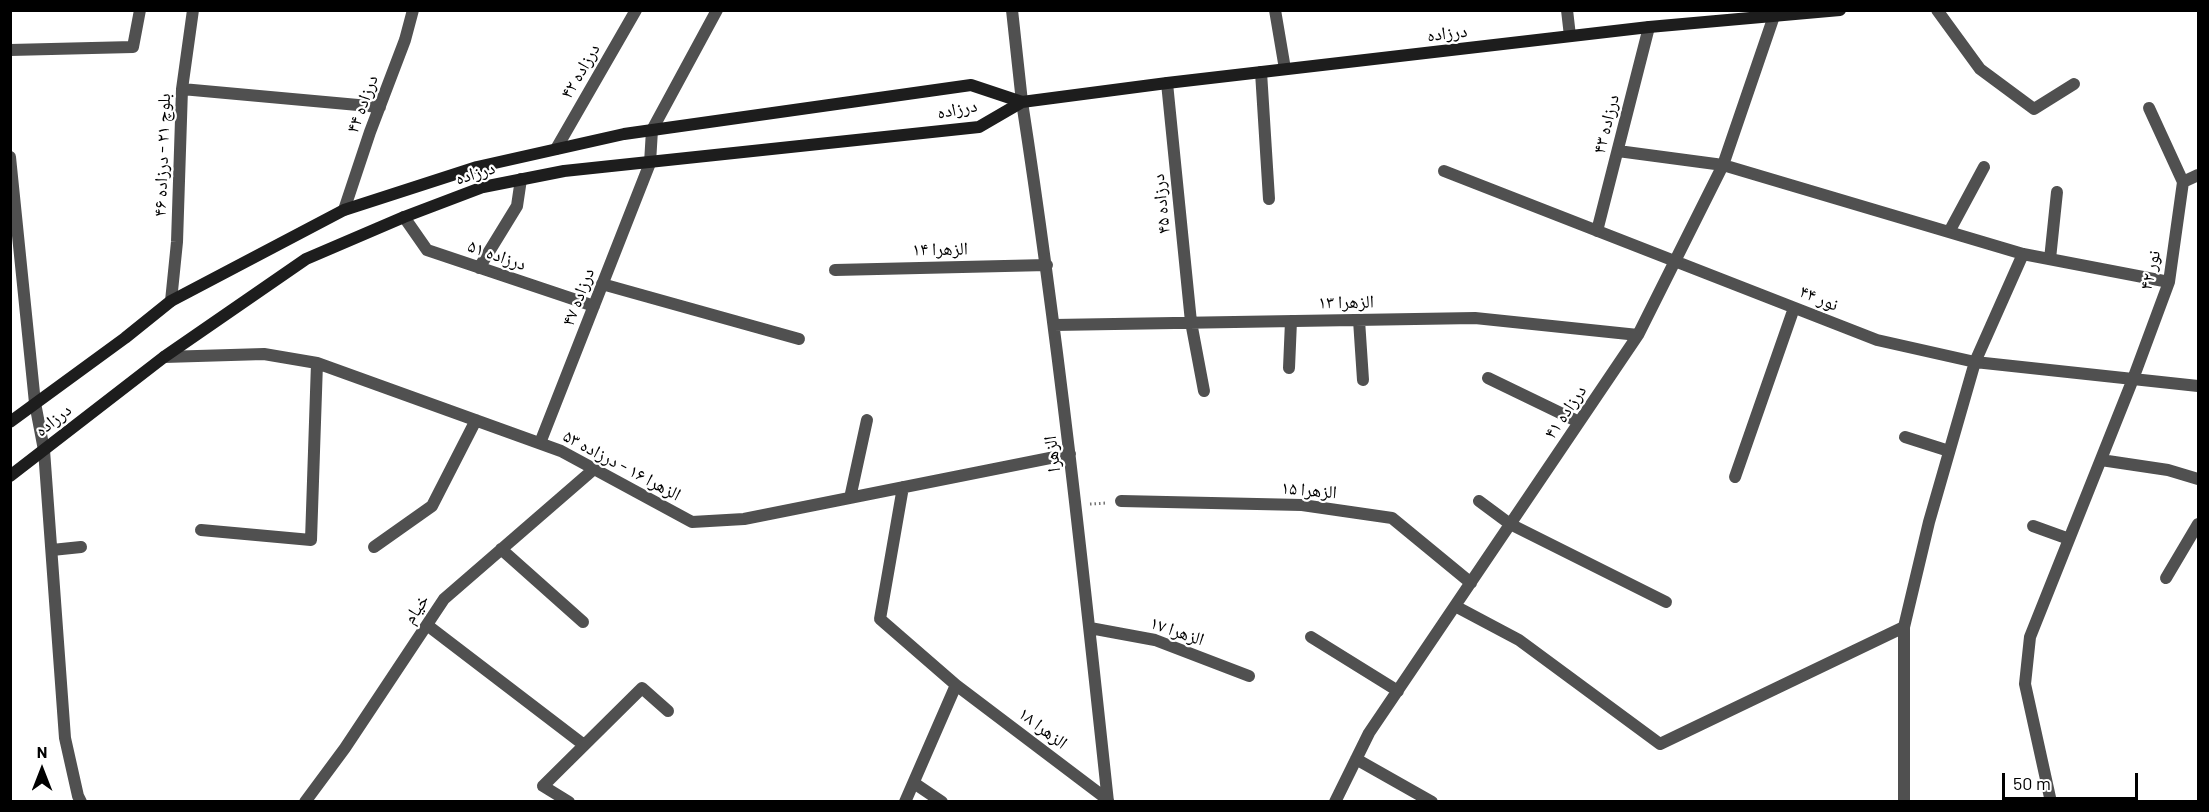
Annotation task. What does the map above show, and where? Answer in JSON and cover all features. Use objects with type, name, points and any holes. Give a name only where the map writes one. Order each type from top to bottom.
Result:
[{"type":"main road","name":"درزاده","points":[[10,476],[164,357],[306,259],[404,217],[483,187],[564,171],[979,127],[1022,102],[1167,83],[1773,13],[1840,10]]},
{"type":"main road","name":"درزاده","points":[[10,422],[125,338],[171,301],[345,210],[477,167],[652,130],[971,84],[1022,102]]},
{"type":"street","points":[[10,50],[133,47],[140,10]]},
{"type":"street","name":"بلوچ ۲۱ - درزاده ۴۶","points":[[171,301],[177,242],[182,89],[193,10]]},
{"type":"street","name":"درزاده ۴۴","points":[[345,210],[405,40],[413,10]]},
{"type":"street","name":"درزاده ۴۲","points":[[556,149],[636,10]]},
{"type":"street","points":[[652,130],[717,10]]},
{"type":"street","name":"الزهرا","points":[[1012,10],[1022,102],[1047,265],[1077,506],[1108,801]]},
{"type":"street","points":[[1275,10],[1285,69]]},
{"type":"street","points":[[1567,10],[1570,36]]},
{"type":"street","points":[[1937,10],[1980,69],[2034,109],[2074,84]]},
{"type":"street","name":"درزاده ۴۱","points":[[1335,801],[1369,734],[1638,335],[1723,165],[1773,13]]},
{"type":"street","name":"درزاده ۴۳","points":[[1597,231],[1649,27]]},
{"type":"street","points":[[1261,72],[1269,199]]},
{"type":"street","name":"درزاده ۴۵","points":[[1167,83],[1191,322],[1204,391]]},
{"type":"street","points":[[182,89],[380,107]]},
{"type":"street","points":[[2149,108],[2183,182],[2199,175]]},
{"type":"street","name":"درزاده ۴۷","points":[[540,443],[650,163],[652,130]]},
{"type":"street","points":[[1618,151],[1723,165],[2023,254],[2169,282]]},
{"type":"street","points":[[10,157],[14,238],[35,403],[44,450],[65,738],[81,801]]},
{"type":"street","points":[[1949,232],[1984,167]]},
{"type":"street","name":"نور ۴۴","points":[[1444,171],[1877,340],[1975,362],[2199,386]]},
{"type":"street","points":[[479,268],[517,206],[522,179]]},
{"type":"street","name":"نور ۴۲","points":[[2051,801],[2025,684],[2030,637],[2133,379],[2169,282],[2183,182]]},
{"type":"street","points":[[2050,259],[2057,192]]},
{"type":"street","name":"درزاده ۵۱","points":[[404,217],[427,250],[594,306]]},
{"type":"street","points":[[1904,801],[1904,627],[1929,522],[1975,362],[2023,254]]},
{"type":"street","name":"الزهرا ۱۴","points":[[835,270],[1047,265]]},
{"type":"street","points":[[602,284],[799,339]]},
{"type":"street","points":[[1735,477],[1794,308]]},
{"type":"street","name":"الزهرا ۱۳","points":[[1054,325],[1475,318],[1638,335]]},
{"type":"street","points":[[1359,320],[1363,380]]},
{"type":"street","points":[[1288,368],[1291,321]]},
{"type":"street","name":"الزهرا ۱۶ - درزاده ۵۳","points":[[164,357],[264,354],[317,363],[561,451],[692,522],[744,519],[1070,454]]},
{"type":"street","points":[[201,530],[311,540],[317,363]]},
{"type":"street","points":[[1488,378],[1579,422]]},
{"type":"street","points":[[10,414],[35,403]]},
{"type":"street","points":[[374,547],[432,506],[476,420]]},
{"type":"street","points":[[850,498],[867,420]]},
{"type":"street","points":[[1905,437],[1949,451]]},
{"type":"street","points":[[2101,460],[2168,470],[2199,479]]},
{"type":"street","name":"خیام","points":[[305,801],[345,748],[444,599],[594,469]]},
{"type":"street","name":"الزهرا ۱۸","points":[[903,487],[880,619],[956,685],[1108,801]]},
{"type":"street","name":"الزهرا ۱۵","points":[[1121,501],[1302,505],[1392,518],[1471,583]]},
{"type":"street","points":[[1479,501],[1510,524],[1666,602]]},
{"type":"street","points":[[2166,578],[2199,524]]},
{"type":"street","points":[[2033,526],[2069,539]]},
{"type":"street","points":[[52,550],[81,547]]},
{"type":"street","points":[[501,549],[583,622]]},
{"type":"street","points":[[1455,606],[1519,640],[1660,744],[1904,627]]},
{"type":"street","points":[[427,625],[584,745]]},
{"type":"street","name":"الزهرا ۱۷","points":[[1090,628],[1155,640],[1250,676]]},
{"type":"street","points":[[1311,637],[1398,691]]},
{"type":"street","points":[[905,801],[956,685]]},
{"type":"street","points":[[568,801],[543,786],[642,688],[668,711]]},
{"type":"street","points":[[1356,759],[1432,801]]},
{"type":"street","points":[[914,783],[942,801]]},
{"type":"path","points":[[1077,506],[1121,501]]}]
